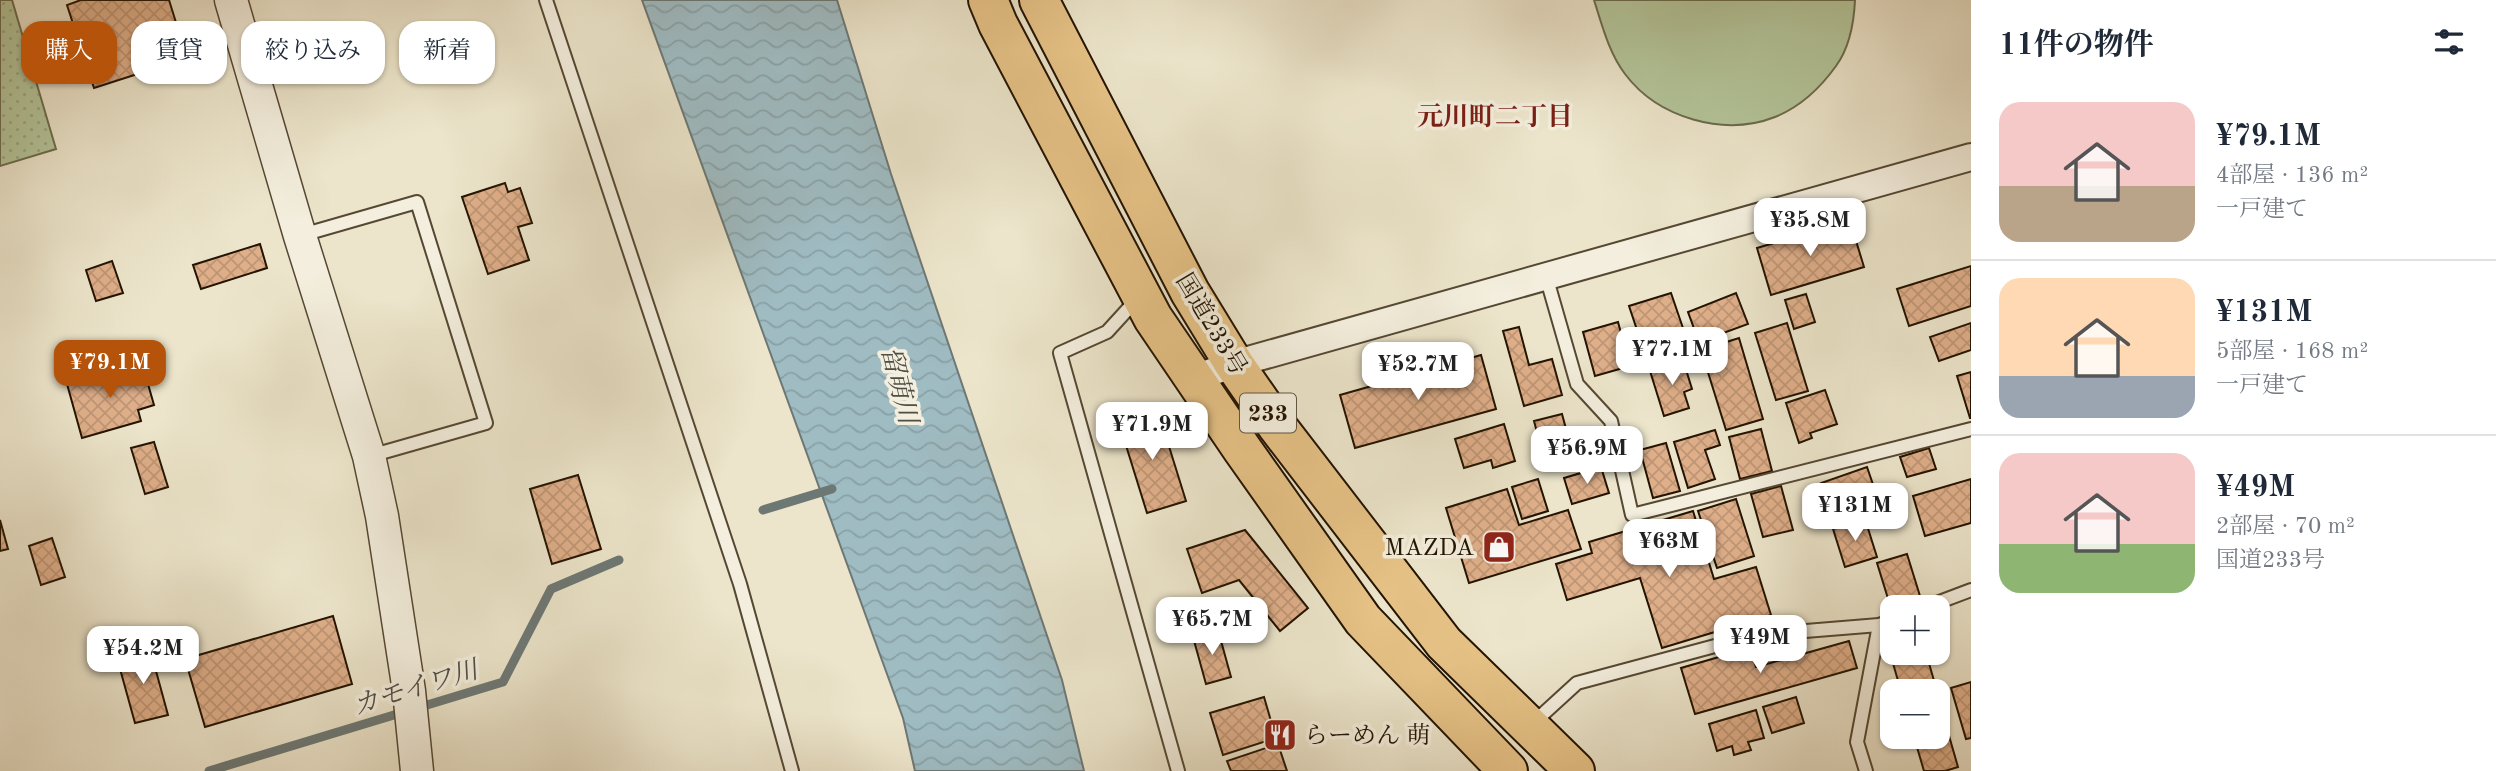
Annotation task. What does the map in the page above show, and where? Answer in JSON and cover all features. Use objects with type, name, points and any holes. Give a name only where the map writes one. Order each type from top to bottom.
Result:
[{"type":"highway","name":"国道233号","points":[[988,0],[1153,318],[1363,620],[1508,771]]},
{"type":"highway","name":"国道233号","points":[[1039,0],[1190,292],[1277,426],[1444,643],[1575,771]]},
{"type":"street","points":[[231,0],[300,236],[369,456],[382,516],[409,691],[417,771]]},
{"type":"street","points":[[1195,378],[1234,363],[1971,157]]},
{"type":"lane","points":[[546,0],[740,584],[792,771]]},
{"type":"lane","points":[[300,236],[416,202],[421,215],[486,423],[369,456]]},
{"type":"lane","points":[[1545,276],[1577,384],[1611,421],[1632,515],[1971,429]]},
{"type":"lane","points":[[1140,295],[1107,332],[1060,353],[1178,771]]},
{"type":"lane","points":[[1950,598],[1971,590]]},
{"type":"lane","points":[[1530,726],[1577,683],[1756,635],[1879,625],[1857,742],[1866,771]]},
{"type":"green space","points":[[0,0],[12,0],[21,30],[21,84],[37,84],[56,149],[0,166]]},
{"type":"green space","points":[[1594,0],[1855,0],[1845,51],[1817,89],[1793,108],[1775,117],[1735,125],[1693,120],[1655,102],[1639,89],[1625,74],[1615,57]]},
{"type":"water","name":"留萌川","points":[[642,0],[837,0],[891,174],[1062,680],[1084,771],[915,771],[903,718]]},
{"type":"building","points":[[81,0],[169,0],[176,21],[131,21],[131,76],[117,81],[117,21],[72,21],[67,5]]},
{"type":"building","points":[[505,183],[508,192],[520,188],[532,223],[518,227],[529,260],[488,274],[462,197]]},
{"type":"building","points":[[1850,221],[1864,267],[1771,295],[1757,248]]},
{"type":"building","points":[[260,244],[267,268],[201,289],[193,265]]},
{"type":"building","points":[[112,261],[123,293],[96,301],[86,270]]},
{"type":"building","points":[[1971,266],[1971,306],[1909,326],[1897,289]]},
{"type":"building","points":[[1671,293],[1684,331],[1642,345],[1629,306]]},
{"type":"building","points":[[1736,293],[1748,324],[1699,342],[1688,312]]},
{"type":"building","points":[[1806,294],[1815,322],[1794,329],[1785,300]]},
{"type":"building","points":[[1618,322],[1630,366],[1595,376],[1583,332]]},
{"type":"building","points":[[1787,323],[1808,391],[1776,400],[1755,333]]},
{"type":"building","points":[[1971,323],[1971,350],[1939,361],[1930,337]]},
{"type":"building","points":[[1519,327],[1529,365],[1552,359],[1562,395],[1524,406],[1503,331]]},
{"type":"building","points":[[1739,338],[1763,419],[1726,430],[1701,350]]},
{"type":"building","points":[[1481,355],[1496,409],[1355,448],[1340,395]]},
{"type":"building","points":[[1683,360],[1692,389],[1684,392],[1689,408],[1664,416],[1650,371]]},
{"type":"building","points":[[142,363],[154,405],[138,410],[141,421],[82,438],[67,384]]},
{"type":"building","points":[[1971,372],[1971,418],[1970,418],[1957,376]]},
{"type":"building","points":[[1825,390],[1837,424],[1810,433],[1812,438],[1799,443],[1786,403]]},
{"type":"building","points":[[1158,411],[1186,501],[1147,513],[1119,423]]},
{"type":"building","points":[[1562,414],[1575,462],[1547,470],[1534,421]]},
{"type":"building","points":[[1504,424],[1515,461],[1493,468],[1491,460],[1464,468],[1455,439]]},
{"type":"building","points":[[1761,429],[1772,471],[1740,479],[1729,437]]},
{"type":"building","points":[[1715,430],[1720,445],[1705,450],[1715,479],[1688,488],[1674,442]]},
{"type":"building","points":[[1597,432],[1604,457],[1583,463],[1576,437]]},
{"type":"building","points":[[154,442],[168,487],[145,494],[131,448]]},
{"type":"building","points":[[1666,443],[1680,491],[1653,498],[1640,450]]},
{"type":"building","points":[[1929,448],[1936,469],[1907,477],[1900,457]]},
{"type":"building","points":[[1601,467],[1609,493],[1572,504],[1564,478]]},
{"type":"building","points":[[1867,467],[1879,502],[1833,518],[1821,483]]},
{"type":"building","points":[[578,475],[601,549],[552,564],[530,489]]},
{"type":"building","points":[[1538,479],[1548,511],[1522,519],[1512,487]]},
{"type":"building","points":[[1971,479],[1971,523],[1925,536],[1913,496]]},
{"type":"building","points":[[1781,486],[1793,530],[1763,537],[1751,494]]},
{"type":"building","points":[[1507,489],[1519,525],[1568,510],[1581,549],[1469,583],[1446,508]]},
{"type":"building","points":[[1736,499],[1754,556],[1717,568],[1698,511]]},
{"type":"building","points":[[1693,511],[1714,579],[1756,567],[1771,615],[1662,648],[1640,578],[1567,600],[1556,564],[1592,553],[1589,542]]},
{"type":"building","points":[[1865,519],[1877,557],[1845,567],[1833,529]]},
{"type":"building","points":[[0,520],[8,549],[0,551]]},
{"type":"building","points":[[1245,530],[1308,608],[1280,631],[1239,580],[1202,593],[1187,549]]},
{"type":"building","points":[[52,538],[65,577],[41,585],[29,546]]},
{"type":"building","points":[[1907,554],[1920,595],[1887,595],[1877,563]]},
{"type":"building","points":[[333,616],[352,684],[205,727],[185,659]]},
{"type":"building","points":[[1218,630],[1231,677],[1206,684],[1193,637]]},
{"type":"building","points":[[1849,641],[1857,668],[1695,714],[1681,668],[1750,648],[1756,667]]},
{"type":"building","points":[[150,649],[168,715],[135,723],[117,658]]},
{"type":"building","points":[[1893,665],[1929,665],[1934,679],[1898,679]]},
{"type":"building","points":[[1971,682],[1971,738],[1966,739],[1951,688]]},
{"type":"building","points":[[1264,697],[1276,738],[1223,755],[1210,713]]},
{"type":"building","points":[[1796,697],[1804,723],[1772,733],[1763,707]]},
{"type":"building","points":[[1756,710],[1764,738],[1748,742],[1751,750],[1734,755],[1732,746],[1717,751],[1709,724]]},
{"type":"building","points":[[1950,739],[1958,767],[1945,771],[1924,771],[1918,749],[1950,749]]},
{"type":"building","points":[[1278,744],[1287,771],[1231,771],[1227,761]]},
{"type":"waterway","name":"カモイワ川","points":[[763,510],[832,489]]},
{"type":"waterway","name":"カモイワ川","points":[[209,771],[503,682],[551,589],[619,560]]},
{"type":"place","name":"MAZDA","points":[[1499,547]]},
{"type":"place","name":"らーめん 萌","points":[[1280,735]]},
{"type":"district","name":"元川町二丁目","points":[[1495,116]]}]
